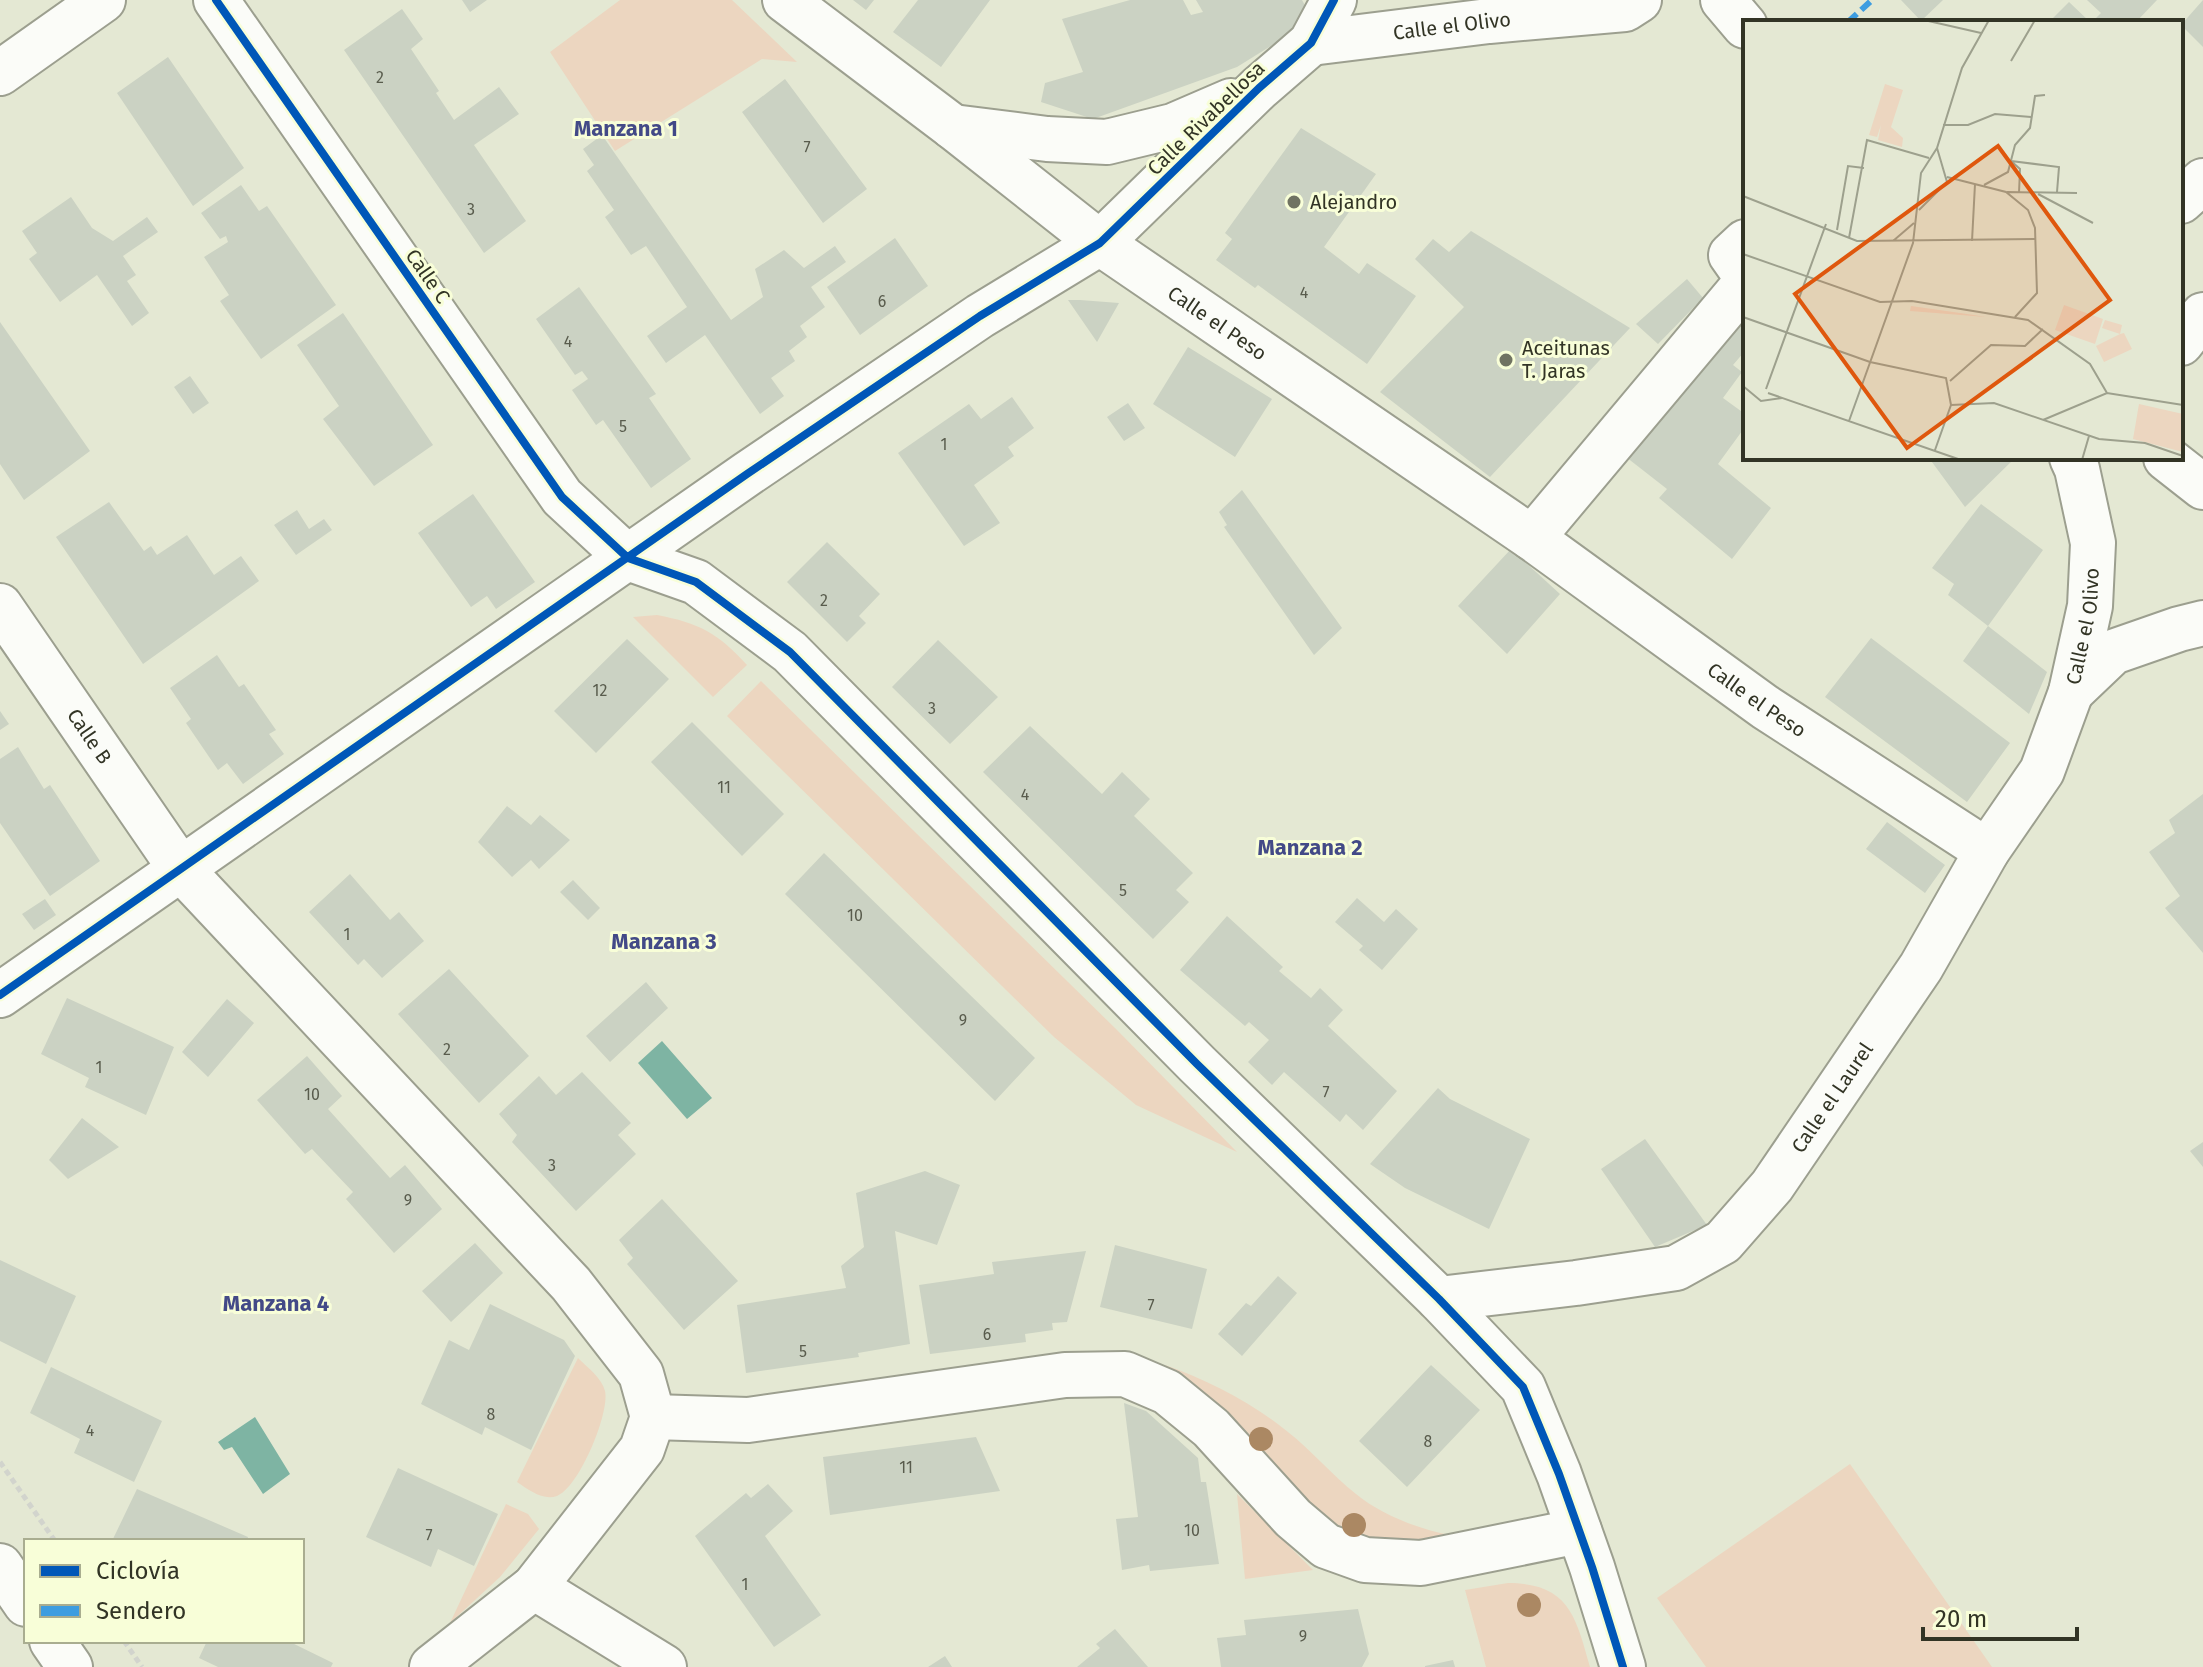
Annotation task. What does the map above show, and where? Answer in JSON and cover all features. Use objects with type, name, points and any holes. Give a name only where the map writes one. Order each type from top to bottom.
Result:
[{"type":"street","points":[[0,73],[103,0]]},
{"type":"street","name":"Calle C","points":[[216,0],[562,497],[628,558]]},
{"type":"street","points":[[785,0],[1100,243]]},
{"type":"street","name":"Calle el Olivo","points":[[1323,14],[1489,21],[1625,9],[1639,0]]},
{"type":"street","points":[[1723,0],[1743,24]]},
{"type":"street","name":"Calle Rivabellosa","points":[[0,995],[980,316],[1100,243],[1259,88],[1323,14]]},
{"type":"street","points":[[953,127],[1047,139],[1107,142],[1173,126],[1259,88]]},
{"type":"street","points":[[2183,199],[2203,181]]},
{"type":"street","name":"Calle el Peso","points":[[1100,243],[1532,538],[1765,707],[1987,851]]},
{"type":"street","points":[[1743,244],[1731,255],[1743,272]]},
{"type":"street","points":[[1532,538],[1743,286]]},
{"type":"street","points":[[2183,340],[2203,315]]},
{"type":"street","points":[[2169,460],[2203,487]]},
{"type":"street","name":"Calle el Olivo","points":[[2071,692],[2091,590],[2093,543],[2083,467]]},
{"type":"street","points":[[628,558],[696,582],[790,652],[1197,1064],[1439,1299],[1523,1387],[1559,1474],[1623,1667]]},
{"type":"street","name":"Calle B","points":[[0,606],[180,868],[571,1284],[641,1374],[653,1417]]},
{"type":"street","name":"Calle el Olivo","points":[[2071,692],[2113,652],[2203,623]]},
{"type":"street","name":"Calle el Laurel","points":[[1439,1299],[1676,1268],[1723,1242],[1772,1186],[1921,967],[1987,851],[2042,771],[2071,692]]},
{"type":"street","points":[[432,1667],[534,1587],[642,1449],[653,1417],[748,1420],[1065,1375],[1125,1374],[1167,1392],[1211,1428],[1293,1518],[1326,1546],[1365,1560],[1421,1563],[1579,1531]]},
{"type":"street","points":[[0,1566],[24,1601]]},
{"type":"street","points":[[534,1587],[664,1667]]},
{"type":"street","points":[[53,1643],[70,1667]]},
{"type":"path","points":[[0,1462],[54,1539]]},
{"type":"path","points":[[125,1643],[142,1667]]},
{"type":"shaded area","points":[[620,0],[732,0],[797,62],[762,59],[615,151],[550,52]]},
{"type":"shaded area","points":[[657,615],[707,631],[747,665],[713,697],[633,617]]},
{"type":"shaded area","points":[[761,681],[1237,1152],[1136,1105],[1054,1037],[727,716]]},
{"type":"shaded area","points":[[578,1358],[603,1386],[603,1416],[583,1465],[566,1490],[557,1496],[541,1496],[517,1482]]},
{"type":"shaded area","points":[[1165,1365],[1214,1385],[1260,1411],[1297,1439],[1356,1494],[1377,1508],[1414,1525],[1451,1535],[1390,1542],[1354,1536],[1338,1528],[1304,1500],[1227,1414]]},
{"type":"shaded area","points":[[1850,1464],[1992,1667],[1706,1667],[1657,1598]]},
{"type":"shaded area","points":[[1237,1494],[1313,1570],[1245,1579]]},
{"type":"shaded area","points":[[506,1504],[528,1514],[539,1529],[500,1577],[450,1623]]},
{"type":"shaded area","points":[[1508,1583],[1545,1589],[1567,1606],[1580,1633],[1590,1667],[1486,1667],[1465,1590]]},
{"type":"water","points":[[662,1041],[712,1098],[687,1119],[638,1063]]},
{"type":"water","points":[[255,1417],[290,1474],[263,1494],[232,1447],[224,1450],[218,1442]]},
{"type":"building","points":[[462,0],[487,0],[470,12]]},
{"type":"building","points":[[853,0],[874,0],[866,10]]},
{"type":"building","points":[[918,0],[990,0],[941,67],[893,32]]},
{"type":"building","points":[[1130,0],[1183,0],[1191,15],[1203,12],[1196,0],[1302,0],[1313,20],[1237,67],[1093,119],[1041,102],[1045,83],[1083,72],[1062,19]]},
{"type":"building","points":[[1901,0],[1943,0],[1922,20]]},
{"type":"building","points":[[2087,0],[2157,0],[2138,20],[2094,20],[2101,13]]},
{"type":"building","points":[[2203,0],[2203,47],[2183,27],[2183,23]]},
{"type":"building","points":[[2069,2],[2088,20],[2051,20]]},
{"type":"building","points":[[402,9],[423,39],[411,49],[454,120],[499,87],[519,114],[474,145],[526,221],[484,253],[344,50]]},
{"type":"building","points":[[168,57],[244,168],[193,206],[117,93]]},
{"type":"building","points":[[785,79],[867,189],[823,223],[742,112]]},
{"type":"building","points":[[1301,128],[1376,174],[1324,247],[1359,274],[1367,263],[1416,296],[1367,364],[1258,285],[1255,288],[1216,260],[1232,239],[1225,233]]},
{"type":"building","points":[[602,135],[731,320],[763,297],[755,269],[784,250],[804,268],[835,246],[846,262],[811,287],[825,307],[800,326],[807,337],[789,351],[795,361],[771,378],[784,396],[760,414],[705,335],[666,363],[647,336],[687,307],[646,246],[631,255],[605,217],[614,210],[587,171],[594,165],[583,149]]},
{"type":"building","points":[[241,185],[259,211],[267,206],[336,305],[261,359],[220,301],[229,295],[204,257],[228,242],[226,236],[220,239],[201,213]]},
{"type":"building","points":[[71,197],[92,228],[113,241],[147,217],[158,232],[123,256],[136,275],[127,281],[149,313],[132,326],[97,275],[60,302],[29,259],[37,253],[22,231]]},
{"type":"building","name":"Aceitunas T. Jaras","points":[[1471,231],[1630,328],[1490,477],[1380,392],[1464,307],[1415,259],[1433,239],[1449,252]]},
{"type":"building","points":[[895,238],[928,286],[860,335],[827,287]]},
{"type":"building","points":[[1687,279],[1703,298],[1658,344],[1636,324]]},
{"type":"building","points":[[579,287],[656,394],[649,398],[691,459],[651,488],[603,420],[596,425],[572,390],[588,379],[582,371],[575,375],[536,319]]},
{"type":"building","points":[[1068,300],[1080,300],[1119,303],[1097,342]]},
{"type":"building","points":[[1743,305],[1743,353],[1733,365],[1742,372],[1723,398],[1743,413],[1743,430],[1718,464],[1771,508],[1732,559],[1659,498],[1667,489],[1626,457]]},
{"type":"building","points":[[343,313],[433,445],[374,486],[323,419],[339,406],[297,345]]},
{"type":"building","points":[[0,322],[90,451],[24,500],[0,464]]},
{"type":"building","points":[[1188,347],[1272,399],[1235,457],[1153,404]]},
{"type":"building","points":[[190,376],[209,403],[193,414],[174,387]]},
{"type":"building","points":[[1012,397],[1034,428],[1008,447],[1014,456],[974,485],[1000,523],[964,546],[898,453],[969,404],[981,419]]},
{"type":"building","points":[[1128,403],[1145,428],[1124,441],[1107,417]]},
{"type":"building","points":[[1930,460],[2013,460],[1965,507]]},
{"type":"building","points":[[1242,490],[1342,628],[1314,655],[1224,527],[1227,525],[1219,512]]},
{"type":"building","points":[[473,494],[535,582],[496,609],[487,596],[471,607],[418,533]]},
{"type":"building","points":[[109,502],[144,551],[151,546],[157,555],[187,535],[214,575],[241,556],[259,581],[143,664],[56,537]]},
{"type":"building","points":[[1981,504],[2043,550],[1988,626],[1948,595],[1954,584],[1932,568]]},
{"type":"building","points":[[297,510],[309,529],[324,519],[332,530],[296,555],[274,525]]},
{"type":"building","points":[[827,542],[880,594],[859,616],[866,623],[847,642],[787,582]]},
{"type":"building","points":[[1511,549],[1560,594],[1507,654],[1458,606]]},
{"type":"building","points":[[1988,626],[2047,672],[2029,714],[1963,661]]},
{"type":"building","points":[[1871,638],[2010,743],[1967,802],[1825,697]]},
{"type":"building","points":[[627,639],[669,679],[596,753],[554,711]]},
{"type":"building","points":[[938,640],[998,697],[950,744],[892,687]]},
{"type":"building","points":[[217,655],[239,687],[244,684],[276,730],[269,734],[284,754],[243,784],[227,763],[218,770],[186,723],[191,719],[170,688]]},
{"type":"building","points":[[0,711],[9,724],[0,730]]},
{"type":"building","points":[[692,722],[784,814],[742,856],[651,762]]},
{"type":"building","points":[[1030,726],[1102,794],[1122,772],[1150,799],[1134,816],[1193,873],[1176,890],[1189,902],[1153,939],[983,772]]},
{"type":"building","points":[[18,747],[44,789],[50,785],[100,861],[50,896],[0,823],[0,759]]},
{"type":"building","points":[[2203,794],[2203,953],[2165,908],[2180,896],[2149,852],[2175,833],[2169,820]]},
{"type":"building","points":[[507,806],[531,825],[540,815],[570,840],[539,869],[531,860],[512,877],[478,842]]},
{"type":"building","points":[[1887,822],[1945,865],[1925,893],[1866,849]]},
{"type":"building","points":[[824,853],[1035,1058],[995,1101],[785,894]]},
{"type":"building","points":[[350,874],[390,920],[399,912],[424,941],[382,978],[364,959],[358,965],[309,912]]},
{"type":"building","points":[[573,880],[600,908],[588,920],[560,892]]},
{"type":"building","points":[[1357,898],[1384,922],[1396,909],[1418,929],[1382,970],[1359,950],[1363,946],[1335,922]]},
{"type":"building","points":[[45,899],[56,915],[34,930],[22,914]]},
{"type":"building","points":[[1227,916],[1283,967],[1279,971],[1311,998],[1320,988],[1343,1010],[1328,1026],[1397,1091],[1363,1130],[1346,1114],[1340,1122],[1284,1072],[1272,1085],[1248,1062],[1269,1040],[1249,1022],[1245,1026],[1180,970]]},
{"type":"building","points":[[449,969],[529,1056],[479,1103],[398,1014]]},
{"type":"building","points":[[646,982],[668,1008],[610,1062],[586,1036]]},
{"type":"building","points":[[67,998],[174,1047],[146,1115],[85,1087],[89,1078],[41,1054]]},
{"type":"building","points":[[227,999],[254,1023],[208,1077],[182,1052]]},
{"type":"building","points":[[307,1056],[342,1096],[328,1109],[390,1178],[405,1165],[442,1209],[394,1253],[346,1199],[353,1192],[312,1149],[305,1154],[257,1100]]},
{"type":"building","points":[[582,1072],[631,1123],[618,1135],[636,1154],[576,1211],[512,1142],[517,1135],[499,1114],[539,1076],[556,1095]]},
{"type":"building","points":[[1438,1088],[1450,1099],[1530,1139],[1489,1229],[1405,1188],[1370,1164]]},
{"type":"building","points":[[82,1118],[119,1147],[68,1179],[49,1160]]},
{"type":"building","points":[[1645,1139],[1707,1225],[1655,1247],[1601,1169]]},
{"type":"building","points":[[2203,1142],[2203,1167],[2190,1151]]},
{"type":"building","points":[[925,1171],[960,1185],[937,1245],[895,1231],[910,1344],[858,1353],[859,1357],[746,1373],[737,1305],[846,1288],[841,1266],[864,1247],[856,1193]]},
{"type":"building","points":[[662,1199],[738,1281],[684,1330],[627,1264],[633,1258],[619,1240]]},
{"type":"building","points":[[475,1243],[503,1273],[451,1322],[422,1291]]},
{"type":"building","points":[[1115,1245],[1207,1269],[1192,1329],[1100,1307]]},
{"type":"building","points":[[1086,1251],[1067,1322],[1052,1323],[1053,1330],[1025,1334],[1026,1342],[930,1354],[919,1285],[994,1274],[992,1262]]},
{"type":"building","points":[[0,1260],[76,1296],[46,1364],[0,1341]]},
{"type":"building","points":[[1278,1276],[1297,1293],[1242,1356],[1218,1334],[1246,1303],[1251,1306]]},
{"type":"building","points":[[490,1304],[564,1340],[575,1356],[531,1450],[485,1427],[482,1435],[421,1404],[449,1340],[469,1350]]},
{"type":"building","points":[[1431,1365],[1480,1410],[1407,1487],[1359,1441]]},
{"type":"building","points":[[51,1367],[162,1421],[134,1482],[74,1453],[80,1439],[30,1413]]},
{"type":"building","points":[[1124,1403],[1146,1411],[1198,1458],[1201,1482],[1206,1482],[1219,1564],[1150,1571],[1149,1565],[1122,1570],[1116,1519],[1138,1517]]},
{"type":"building","points":[[976,1437],[1000,1491],[830,1515],[823,1457]]},
{"type":"building","points":[[398,1468],[498,1514],[474,1566],[438,1549],[431,1567],[366,1537]]},
{"type":"building","points":[[768,1484],[793,1511],[765,1536],[821,1615],[774,1647],[695,1536],[746,1493],[751,1498]]},
{"type":"building","points":[[137,1489],[248,1537],[248,1539],[113,1539]]},
{"type":"building","points":[[1358,1609],[1369,1654],[1362,1667],[1221,1667],[1217,1638],[1246,1635],[1244,1620]]},
{"type":"building","points":[[1115,1629],[1148,1667],[1077,1667],[1100,1648],[1096,1644]]},
{"type":"building","points":[[206,1643],[292,1643],[333,1663],[331,1667],[218,1667],[199,1658]]},
{"type":"building","points":[[945,1656],[952,1667],[928,1667]]},
{"type":"building","points":[[1453,1660],[1455,1667],[1425,1667],[1425,1666]]},
{"type":"marked path","points":[[1850,20],[1872,0]]},
{"type":"cycle path","points":[[216,0],[562,497],[628,558],[696,582],[790,652],[1197,1064],[1439,1299],[1523,1387],[1559,1474],[1623,1667]]},
{"type":"cycle path","points":[[0,995],[747,474],[980,316],[1100,243],[1259,88],[1311,43],[1334,0]]},
{"type":"place","name":"Alejandro","points":[[1294,202]]},
{"type":"place","name":"Aceitunas T. Jaras","points":[[1506,360]]},
{"type":"district","name":"Manzana 1","points":[[626,128]]},
{"type":"district","name":"Manzana 2","points":[[1310,847]]},
{"type":"district","name":"Manzana 3","points":[[664,941]]},
{"type":"district","name":"Manzana 4","points":[[276,1303]]}]
